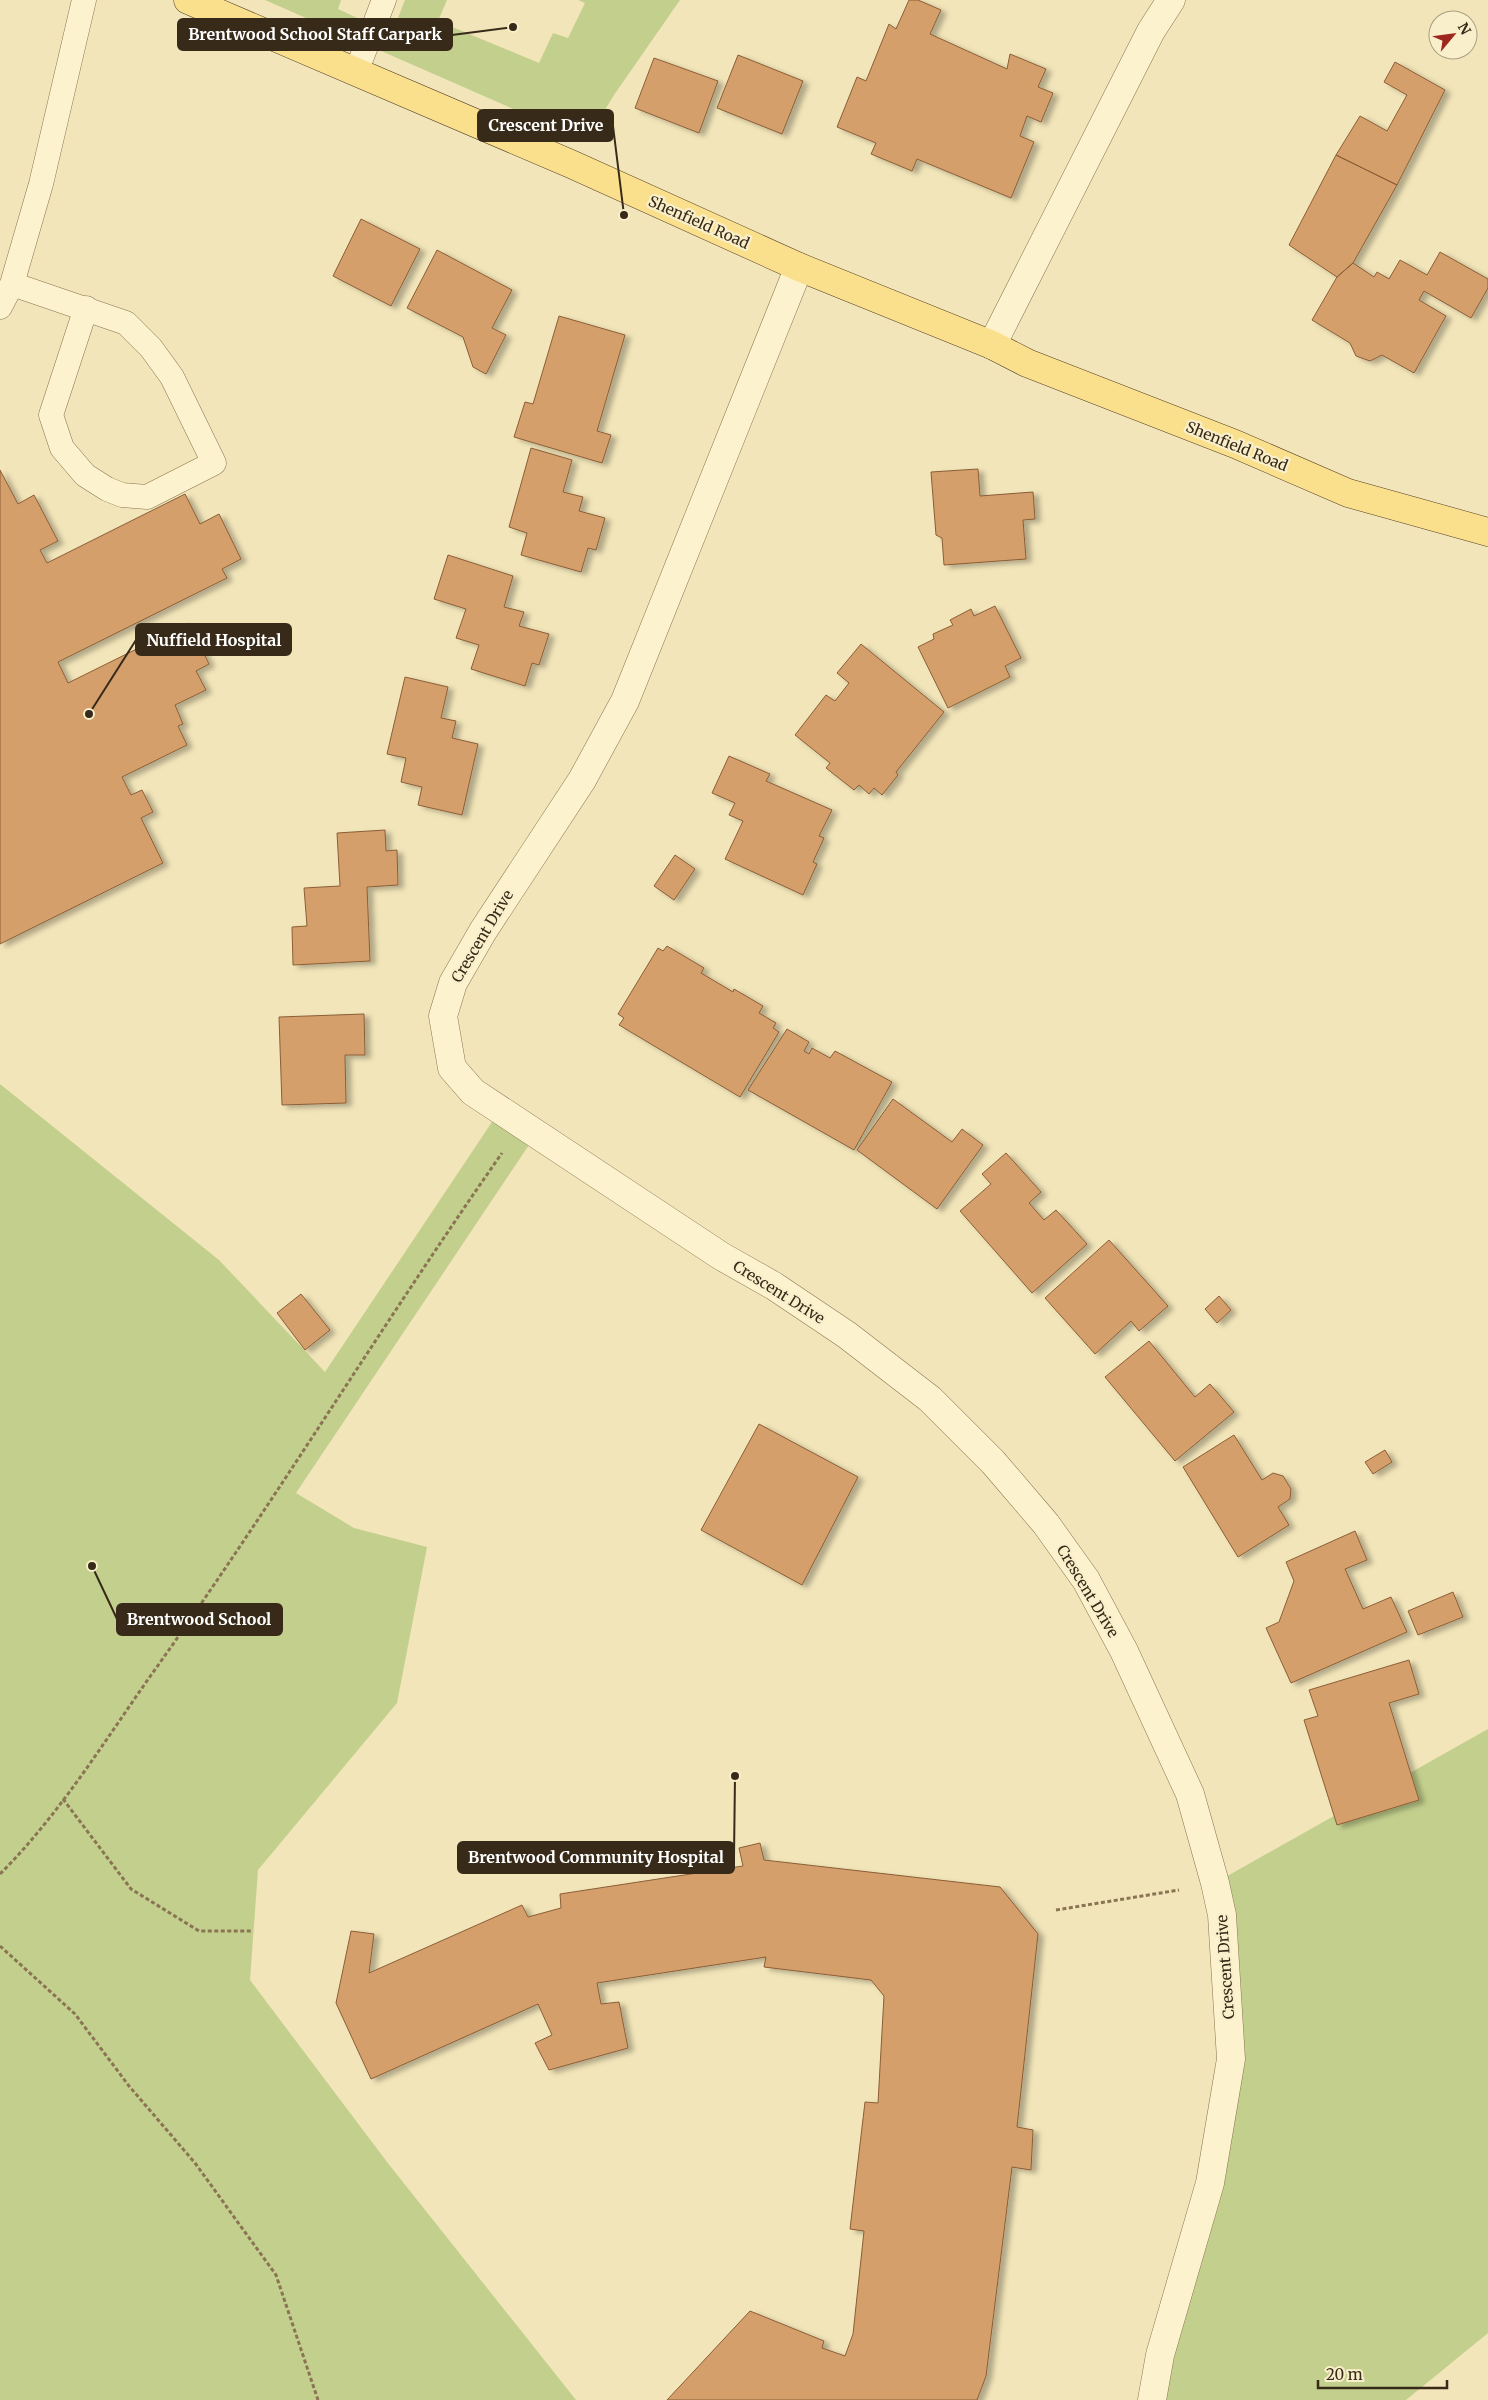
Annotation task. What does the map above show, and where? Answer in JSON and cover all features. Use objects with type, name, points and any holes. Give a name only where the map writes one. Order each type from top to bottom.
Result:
[{"type":"main road","name":"Shenfield Road","points":[[188,0],[572,164],[799,267],[992,345],[1027,363],[1235,444],[1348,493],[1488,532]]},
{"type":"street","points":[[992,345],[1151,31],[1171,0]]},
{"type":"street","name":"Crescent Drive","points":[[799,267],[625,701],[582,780],[483,931],[453,983],[443,1016],[452,1068],[473,1092],[721,1256],[774,1286],[848,1335],[930,1399],[993,1462],[1046,1524],[1080,1572],[1124,1651],[1190,1794],[1214,1884],[1222,1915],[1231,2059],[1210,2184],[1160,2355],[1152,2400]]},
{"type":"lane","points":[[0,307],[12,284],[41,184],[84,0]]},
{"type":"lane","points":[[356,72],[384,0]]},
{"type":"lane","points":[[12,284],[86,308],[126,323],[151,348],[172,377],[214,463],[146,497],[122,495],[107,489],[85,475],[62,448],[51,415],[86,308]]},
{"type":"path","points":[[0,1874],[41,1830],[218,1582],[426,1262],[522,1124]]},
{"type":"path","points":[[63,1799],[132,1889],[199,1931],[253,1931]]},
{"type":"path","points":[[1056,1910],[1214,1884]]},
{"type":"path","points":[[0,1946],[75,2014],[129,2086],[195,2163],[276,2276],[318,2400]]},
{"type":"green space","points":[[265,0],[341,0],[338,9],[396,36],[398,18],[405,0],[447,0],[438,21],[539,63],[553,33],[568,38],[585,3],[578,0],[680,0],[614,95],[586,141]]},
{"type":"green space","points":[[0,1084],[219,1260],[325,1372],[500,1110],[537,1133],[296,1493],[354,1528],[427,1547],[397,1703],[258,1870],[250,1980],[387,2162],[576,2400],[0,2400]]},
{"type":"green space","points":[[1488,1729],[1488,2333],[1406,2400],[1153,2400],[1231,2059],[1215,1883]]},
{"type":"building","points":[[909,0],[918,0],[941,10],[930,34],[1007,69],[1010,54],[1046,69],[1038,87],[1053,93],[1041,122],[1027,116],[1020,136],[1034,142],[1011,198],[917,159],[912,171],[871,154],[876,143],[837,127],[857,77],[866,81],[889,24],[896,29]]},
{"type":"building","points":[[738,55],[803,81],[782,134],[717,108]]},
{"type":"building","points":[[654,58],[718,81],[699,133],[635,108]]},
{"type":"building","points":[[1395,62],[1445,90],[1397,185],[1336,155],[1360,116],[1387,131],[1407,95],[1384,82]]},
{"type":"building","points":[[1336,155],[1397,185],[1353,263],[1337,277],[1289,245]]},
{"type":"building","points":[[361,219],[420,249],[391,306],[333,276]]},
{"type":"building","points":[[437,250],[512,290],[492,328],[506,335],[486,374],[473,367],[463,337],[407,308]]},
{"type":"building","points":[[1440,252],[1488,279],[1488,288],[1471,318],[1424,291],[1419,300],[1446,316],[1414,373],[1382,355],[1370,361],[1356,356],[1350,343],[1312,320],[1337,277],[1353,263],[1374,277],[1377,272],[1389,279],[1400,260],[1427,275]]},
{"type":"building","points":[[559,316],[625,335],[597,431],[611,435],[602,463],[514,437],[525,402],[533,404]]},
{"type":"building","points":[[531,448],[572,460],[563,492],[583,497],[579,511],[605,518],[596,550],[588,548],[581,572],[521,555],[527,533],[509,527]]},
{"type":"building","points":[[978,469],[980,496],[1033,492],[1035,519],[1023,520],[1026,559],[944,565],[942,538],[936,535],[931,472]]},
{"type":"building","points":[[0,470],[18,504],[34,495],[58,541],[40,550],[47,563],[185,494],[200,524],[219,514],[241,559],[222,569],[227,578],[58,662],[68,683],[189,623],[209,664],[196,671],[206,690],[175,705],[183,724],[178,726],[187,745],[122,777],[131,795],[142,790],[153,812],[141,818],[163,863],[0,944]]},
{"type":"building","points":[[448,555],[513,576],[504,607],[524,612],[519,626],[549,634],[539,665],[532,663],[525,686],[471,669],[479,645],[456,638],[466,609],[434,599]]},
{"type":"building","points":[[995,606],[1021,658],[1005,666],[1010,677],[948,708],[918,647],[934,639],[933,634],[953,625],[950,620],[971,609],[974,616]]},
{"type":"building","points":[[861,644],[944,712],[896,772],[898,775],[882,795],[874,788],[869,794],[859,785],[854,790],[826,768],[830,763],[795,735],[826,695],[835,701],[849,683],[837,673]]},
{"type":"building","points":[[405,677],[448,687],[441,718],[456,721],[452,738],[478,744],[462,815],[418,805],[422,787],[401,782],[406,758],[387,754]]},
{"type":"building","points":[[729,756],[770,774],[766,781],[832,810],[819,836],[824,838],[813,862],[817,864],[803,895],[725,859],[743,821],[729,815],[735,803],[712,793]]},
{"type":"building","points":[[385,830],[386,851],[397,850],[398,885],[367,887],[370,961],[293,965],[292,927],[307,926],[304,888],[340,886],[337,833]]},
{"type":"building","points":[[675,855],[695,869],[674,900],[654,886]]},
{"type":"building","points":[[667,946],[704,968],[701,973],[733,992],[734,989],[763,1006],[759,1013],[776,1023],[773,1028],[779,1032],[740,1097],[619,1025],[624,1018],[618,1014],[658,948],[663,951]]},
{"type":"building","points":[[364,1014],[365,1055],[345,1055],[346,1103],[282,1105],[279,1017]]},
{"type":"building","points":[[787,1029],[809,1042],[804,1051],[809,1054],[812,1048],[830,1058],[835,1051],[892,1082],[854,1150],[748,1090]]},
{"type":"building","points":[[893,1099],[952,1142],[962,1129],[983,1145],[937,1209],[857,1150]]},
{"type":"building","points":[[1006,1153],[1041,1192],[1029,1203],[1044,1220],[1056,1210],[1087,1244],[1032,1293],[960,1211],[991,1184],[982,1174]]},
{"type":"building","points":[[1109,1240],[1168,1306],[1139,1331],[1131,1321],[1095,1354],[1045,1298]]},
{"type":"building","points":[[301,1294],[330,1330],[305,1350],[277,1313]]},
{"type":"building","points":[[1219,1296],[1231,1310],[1217,1323],[1205,1309]]},
{"type":"building","points":[[1149,1341],[1195,1397],[1210,1384],[1234,1412],[1175,1461],[1105,1377]]},
{"type":"building","points":[[759,1424],[858,1477],[802,1585],[701,1530]]},
{"type":"building","points":[[1234,1435],[1262,1480],[1273,1473],[1283,1476],[1291,1489],[1290,1499],[1278,1507],[1289,1525],[1238,1557],[1183,1467]]},
{"type":"building","points":[[1385,1450],[1392,1462],[1373,1474],[1365,1462]]},
{"type":"building","points":[[1355,1531],[1367,1560],[1345,1569],[1363,1609],[1391,1597],[1407,1632],[1291,1683],[1266,1628],[1279,1622],[1294,1581],[1286,1562]]},
{"type":"building","points":[[1453,1592],[1463,1617],[1418,1635],[1408,1611]]},
{"type":"building","points":[[1409,1660],[1419,1694],[1389,1703],[1419,1800],[1337,1825],[1304,1720],[1318,1716],[1309,1690]]},
{"type":"building","points":[[760,1843],[764,1860],[1000,1887],[1038,1934],[1017,2127],[1033,2130],[1031,2170],[1012,2167],[986,2376],[977,2400],[667,2400],[750,2311],[824,2341],[822,2348],[845,2356],[853,2334],[864,2231],[850,2229],[865,2102],[878,2103],[884,1996],[871,1980],[764,1967],[766,1957],[597,1983],[601,2004],[619,2002],[628,2048],[549,2070],[535,2043],[552,2035],[538,2004],[371,2079],[336,2003],[351,1931],[374,1934],[369,1973],[522,1905],[528,1917],[561,1908],[560,1894],[743,1866],[739,1848]]},
{"type":"place","name":"Brentwood School Staff Carpark","points":[[513,27]]},
{"type":"place","name":"Crescent Drive","points":[[624,215]]},
{"type":"place","name":"Nuffield Hospital","points":[[89,714]]},
{"type":"place","name":"Brentwood School","points":[[92,1566]]},
{"type":"place","name":"Brentwood Community Hospital","points":[[735,1776]]}]
